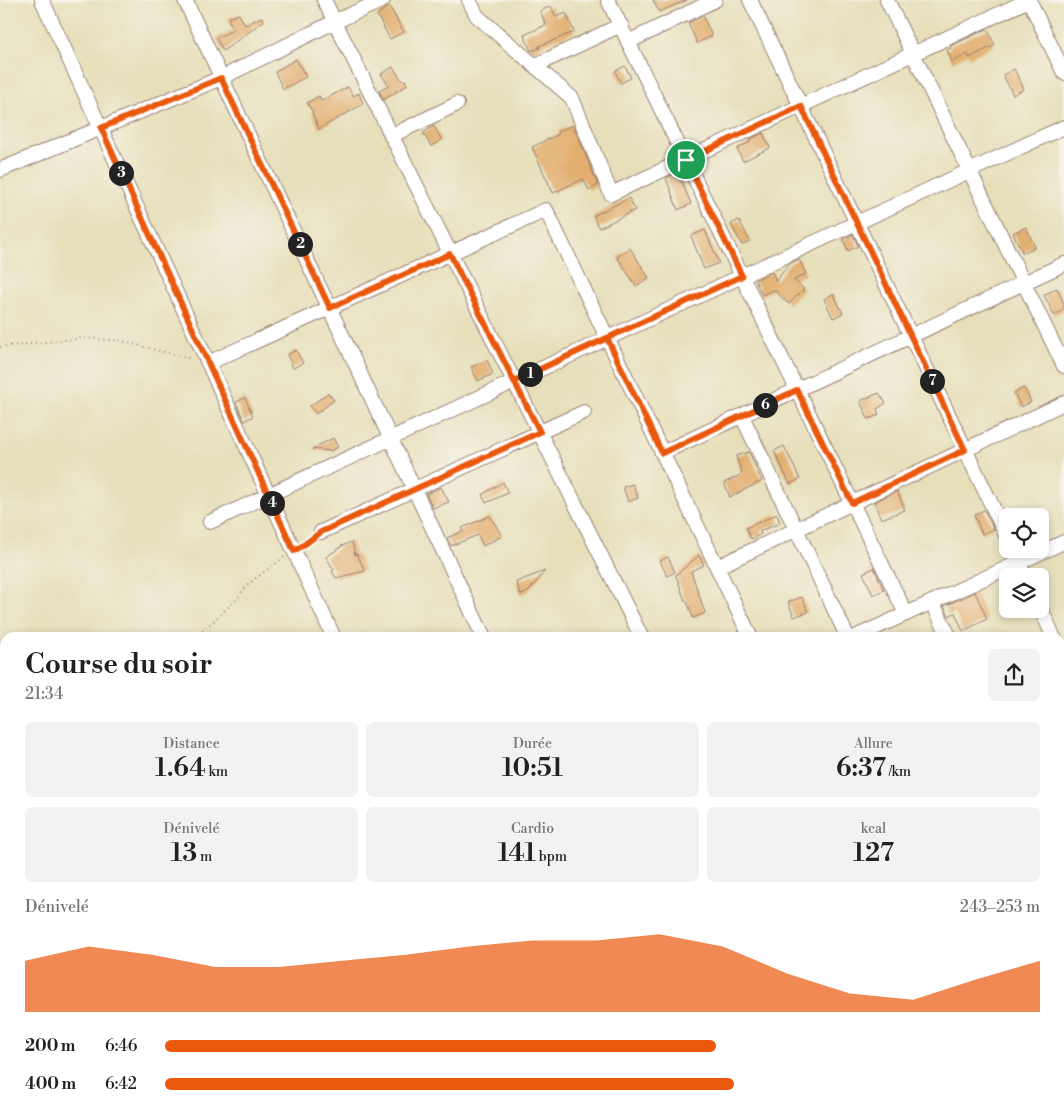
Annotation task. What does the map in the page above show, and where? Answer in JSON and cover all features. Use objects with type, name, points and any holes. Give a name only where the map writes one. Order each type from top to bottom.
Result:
[{"type":"street","points":[[42,0],[331,632]]},
{"type":"street","points":[[185,0],[481,632]]},
{"type":"street","points":[[324,0],[639,632]]},
{"type":"street","points":[[0,170],[221,78],[383,0]]},
{"type":"street","points":[[469,0],[477,16],[572,98],[612,194],[1029,0],[1064,73]]},
{"type":"street","points":[[608,0],[906,614]]},
{"type":"street","points":[[628,42],[715,0]]},
{"type":"street","points":[[750,0],[999,520]]},
{"type":"street","points":[[887,0],[1064,366]]},
{"type":"street","points":[[534,66],[621,25]]},
{"type":"street","points":[[392,136],[457,104]]},
{"type":"street","points":[[210,522],[1064,126]]},
{"type":"street","points":[[208,363],[546,210],[748,632]]},
{"type":"street","points":[[662,453],[1064,264]]},
{"type":"street","points":[[717,568],[1064,403]]},
{"type":"street","points":[[321,532],[584,412]]},
{"type":"street","points":[[742,416],[845,632]]},
{"type":"street","points":[[866,632],[1064,542]]},
{"type":"street","points":[[1016,558],[1021,568]]},
{"type":"street","points":[[932,602],[947,632]]},
{"type":"street","points":[[1045,618],[1051,632]]},
{"type":"path","points":[[0,347],[84,338],[122,341],[208,363]]},
{"type":"path","points":[[201,632],[237,599],[248,585],[294,551]]},
{"type":"building","points":[[653,0],[687,0],[659,12]]},
{"type":"building","points":[[389,6],[404,32],[390,39],[377,15]]},
{"type":"building","points":[[551,6],[556,17],[566,13],[574,32],[531,51],[524,35],[546,25],[540,11]]},
{"type":"building","points":[[239,14],[245,25],[262,17],[264,21],[223,51],[216,38],[233,30],[228,18]]},
{"type":"building","points":[[703,16],[712,36],[697,43],[688,23]]},
{"type":"building","points":[[987,29],[995,45],[969,58],[968,54],[952,62],[947,50],[951,48],[950,46]]},
{"type":"building","points":[[296,59],[306,77],[283,89],[275,72]]},
{"type":"building","points":[[625,66],[631,78],[621,83],[615,71]]},
{"type":"building","points":[[393,67],[407,85],[383,100],[379,91],[389,86],[381,74]]},
{"type":"building","points":[[1014,69],[1024,89],[1013,95],[1003,75]]},
{"type":"building","points":[[348,87],[353,96],[359,93],[363,104],[319,129],[313,112],[307,103],[319,96],[321,101]]},
{"type":"building","points":[[573,125],[598,185],[589,190],[583,179],[553,193],[532,147],[559,134],[558,131]]},
{"type":"building","points":[[434,126],[442,140],[431,146],[423,133]]},
{"type":"building","points":[[763,133],[770,148],[743,161],[737,149]]},
{"type":"building","points":[[678,172],[691,204],[678,210],[666,178]]},
{"type":"building","points":[[629,198],[635,210],[599,228],[593,216]]},
{"type":"building","points":[[739,220],[750,241],[742,245],[731,224]]},
{"type":"building","points":[[1026,227],[1035,247],[1023,253],[1013,233]]},
{"type":"building","points":[[705,230],[719,263],[704,269],[691,236]]},
{"type":"building","points":[[853,234],[858,246],[848,251],[843,239]]},
{"type":"building","points":[[630,248],[649,278],[636,286],[617,257]]},
{"type":"building","points":[[799,259],[806,274],[794,280],[804,289],[789,304],[774,290],[762,295],[755,280],[772,272],[776,281],[789,264]]},
{"type":"building","points":[[1057,288],[1064,304],[1064,310],[1054,315],[1044,295]]},
{"type":"building","points":[[833,294],[843,313],[833,318],[824,299]]},
{"type":"building","points":[[296,350],[303,363],[293,368],[287,355]]},
{"type":"building","points":[[487,360],[493,374],[478,381],[471,367]]},
{"type":"building","points":[[1024,388],[1031,402],[1021,407],[1014,393]]},
{"type":"building","points":[[328,393],[334,400],[316,414],[310,406]]},
{"type":"building","points":[[879,393],[886,403],[877,409],[879,415],[868,419],[860,401]]},
{"type":"building","points":[[245,398],[253,416],[244,421],[236,402]]},
{"type":"building","points":[[333,438],[338,447],[331,451],[312,449]]},
{"type":"building","points":[[784,446],[800,479],[790,484],[774,451]]},
{"type":"building","points":[[749,452],[762,481],[730,497],[724,483],[742,474],[736,456]]},
{"type":"building","points":[[503,482],[508,493],[486,503],[482,495]]},
{"type":"building","points":[[633,484],[638,498],[628,502],[623,487]]},
{"type":"building","points":[[441,487],[449,502],[433,508],[426,494]]},
{"type":"building","points":[[897,491],[905,510],[881,519],[874,502]]},
{"type":"building","points":[[984,510],[994,529],[982,534],[974,515]]},
{"type":"building","points":[[777,514],[780,523],[760,531],[761,534],[751,539],[746,528]]},
{"type":"building","points":[[490,516],[502,536],[483,546],[478,535],[451,546],[447,538],[463,531],[462,528]]},
{"type":"building","points":[[352,542],[355,555],[357,554],[365,571],[336,578],[332,571],[334,570],[326,557],[341,546]]},
{"type":"building","points":[[699,555],[704,565],[691,571],[705,613],[693,618],[675,576]]},
{"type":"building","points":[[668,557],[675,572],[667,576],[660,561]]},
{"type":"building","points":[[874,568],[884,590],[873,595],[863,573]]},
{"type":"building","points":[[545,571],[528,592],[521,595],[516,582]]},
{"type":"building","points":[[975,592],[987,619],[963,631],[955,613],[949,616],[944,606]]},
{"type":"building","points":[[802,597],[808,612],[794,617],[788,602]]},
{"type":"route","points":[[686,160],[742,276],[607,338],[514,381],[450,254],[330,308],[221,78],[101,128],[294,551],[321,532],[540,432],[514,381],[561,360],[607,338],[662,453],[797,390],[852,503],[965,450],[801,106],[686,160]]}]
